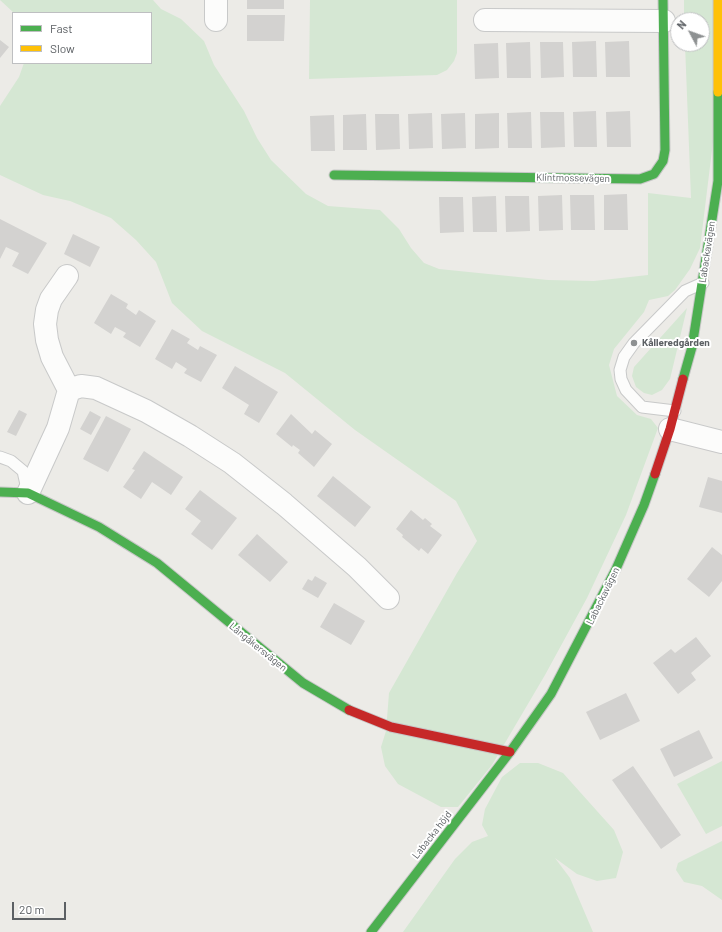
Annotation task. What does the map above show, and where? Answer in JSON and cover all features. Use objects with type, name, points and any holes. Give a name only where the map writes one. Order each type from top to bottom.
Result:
[{"type":"street","name":"Labackavägen","points":[[510,752],[551,694],[616,569],[644,505],[673,420],[692,347],[718,181],[720,160],[718,0]]},
{"type":"street","name":"Klintmossevägen","points":[[334,175],[640,179],[654,174],[663,161],[665,150],[664,11],[485,20]]},
{"type":"street","points":[[28,493],[58,428],[69,390],[52,357],[47,340],[45,324],[47,310],[51,299],[67,276]]},
{"type":"street","points":[[69,390],[81,386],[96,388],[146,411],[232,462],[284,504],[356,567],[388,598]]},
{"type":"street","points":[[673,420],[722,442]]},
{"type":"street","name":"Långåkersvägen","points":[[0,492],[28,493],[99,527],[157,563],[266,654],[328,699],[358,715],[391,727],[510,752]]},
{"type":"street","name":"Labacka höjd","points":[[371,932],[510,752]]},
{"type":"lane","points":[[673,420],[642,407],[626,390],[621,379],[620,370],[624,357],[634,343],[685,291],[703,283]]},
{"type":"lane","points":[[0,457],[11,461],[23,471],[28,493]]},
{"type":"green space","points":[[0,0],[153,0],[161,9],[181,19],[204,41],[214,65],[244,111],[257,138],[271,160],[306,194],[328,206],[380,210],[399,229],[411,248],[424,263],[439,269],[548,280],[594,281],[648,275],[648,193],[691,198],[685,52],[710,52],[710,12],[684,12],[684,0],[714,0],[713,142],[700,248],[690,269],[675,290],[668,296],[649,300],[644,312],[614,349],[609,365],[617,396],[637,415],[651,419],[658,428],[626,515],[587,598],[545,675],[492,765],[458,807],[441,807],[398,784],[385,766],[381,747],[386,731],[389,693],[457,573],[477,541],[456,501],[355,430],[285,373],[202,331],[172,303],[156,262],[136,240],[111,218],[70,201],[43,195],[0,175],[0,106],[19,77],[24,64],[152,64],[152,12],[13,12]]},
{"type":"green space","points":[[310,0],[457,0],[457,53],[454,61],[447,70],[437,75],[309,79]]},
{"type":"green space","points":[[687,308],[670,379],[662,390],[652,395],[644,393],[636,387],[632,376],[634,367]]},
{"type":"green space","points":[[722,761],[722,826],[706,834],[677,784]]},
{"type":"green space","points":[[520,763],[538,763],[563,773],[614,830],[623,852],[616,878],[597,881],[577,874],[555,858],[570,878],[593,932],[403,932],[455,859],[472,842],[488,836],[482,825],[485,809],[502,777]]},
{"type":"green space","points":[[722,841],[722,900],[702,886],[684,882],[676,870],[678,863]]},
{"type":"building","points":[[247,0],[284,0],[284,9],[247,9]]},
{"type":"building","points":[[247,15],[285,15],[284,41],[247,41]]},
{"type":"building","points":[[0,40],[9,47],[0,58]]},
{"type":"building","points":[[596,41],[597,77],[573,77],[572,42]]},
{"type":"building","points":[[629,41],[630,77],[606,77],[605,42]]},
{"type":"building","points":[[530,42],[531,78],[507,78],[506,43]]},
{"type":"building","points":[[540,42],[563,42],[564,77],[541,78]]},
{"type":"building","points":[[498,43],[499,78],[475,79],[474,44]]},
{"type":"building","points":[[596,111],[597,147],[574,147],[573,112]]},
{"type":"building","points":[[630,111],[631,147],[607,147],[606,112]]},
{"type":"building","points":[[531,112],[532,148],[508,148],[507,113]]},
{"type":"building","points":[[540,112],[564,112],[565,147],[541,148]]},
{"type":"building","points":[[432,113],[433,148],[409,149],[408,114]]},
{"type":"building","points":[[465,113],[466,148],[442,149],[441,114]]},
{"type":"building","points":[[499,113],[499,148],[475,149],[475,114]]},
{"type":"building","points":[[366,114],[367,150],[343,150],[343,115]]},
{"type":"building","points":[[375,114],[399,114],[400,149],[376,150]]},
{"type":"building","points":[[334,115],[335,151],[311,151],[310,116]]},
{"type":"building","points":[[627,194],[628,230],[604,230],[604,195]]},
{"type":"building","points":[[562,195],[563,230],[539,231],[538,196]]},
{"type":"building","points":[[570,195],[594,195],[595,230],[571,230]]},
{"type":"building","points":[[496,196],[497,232],[473,232],[472,197]]},
{"type":"building","points":[[505,196],[529,196],[530,231],[506,232]]},
{"type":"building","points":[[439,197],[463,197],[464,232],[440,233]]},
{"type":"building","points":[[0,219],[47,243],[28,274],[12,266],[19,253],[6,247],[0,259]]},
{"type":"building","points":[[73,234],[100,247],[90,267],[64,254]]},
{"type":"building","points":[[111,294],[128,304],[126,308],[136,315],[139,310],[156,321],[140,347],[123,337],[126,333],[115,327],[111,334],[94,323]]},
{"type":"building","points":[[172,329],[190,339],[187,343],[198,350],[200,346],[217,355],[201,382],[184,373],[187,369],[176,362],[172,369],[155,359]]},
{"type":"building","points":[[235,366],[278,392],[259,423],[244,414],[249,405],[222,388]]},
{"type":"building","points":[[19,410],[27,414],[16,436],[7,432]]},
{"type":"building","points":[[90,411],[101,417],[91,435],[80,429]]},
{"type":"building","points":[[291,414],[312,434],[315,430],[332,444],[314,467],[298,453],[300,450],[293,445],[292,447],[276,434]]},
{"type":"building","points":[[106,416],[131,429],[108,472],[83,459]]},
{"type":"building","points":[[144,451],[183,477],[171,495],[152,482],[141,499],[123,487],[135,470],[132,469]]},
{"type":"building","points":[[333,476],[371,507],[355,527],[317,496]]},
{"type":"building","points":[[708,477],[722,481],[722,513],[699,507]]},
{"type":"building","points":[[200,490],[237,518],[212,550],[191,534],[201,521],[185,509]]},
{"type":"building","points":[[411,510],[423,520],[425,518],[432,524],[430,526],[442,535],[428,554],[421,548],[419,551],[402,537],[403,535],[396,529]]},
{"type":"building","points":[[257,534],[288,562],[270,582],[238,555]]},
{"type":"building","points":[[712,547],[722,555],[722,581],[709,597],[687,579]]},
{"type":"building","points":[[315,576],[327,583],[318,598],[302,589],[308,579],[312,581]]},
{"type":"building","points":[[334,603],[365,621],[351,645],[320,627]]},
{"type":"building","points":[[696,637],[711,656],[691,673],[696,680],[678,694],[653,663],[671,649],[675,653]]},
{"type":"building","points":[[626,693],[640,721],[600,740],[586,712]]},
{"type":"building","points":[[699,730],[713,758],[674,777],[660,749]]},
{"type":"building","points":[[633,766],[681,835],[661,849],[612,780]]},
{"type":"traffic: fast","points":[[334,175],[640,179],[654,174],[663,161],[665,150],[663,0]]},
{"type":"traffic: fast","points":[[683,379],[692,347],[718,181],[718,92]]},
{"type":"traffic: fast","points":[[371,932],[510,752],[551,694],[616,569],[644,505],[655,474]]},
{"type":"traffic: fast","points":[[0,492],[28,493],[99,527],[157,563],[303,683],[349,710]]},
{"type":"traffic: slow","points":[[718,0],[718,92]]},
{"type":"traffic: jam","points":[[655,474],[670,429],[683,379]]},
{"type":"traffic: jam","points":[[349,710],[391,727],[510,752]]},
{"type":"place","name":"Kålleredgården","points":[[634,343]]}]
